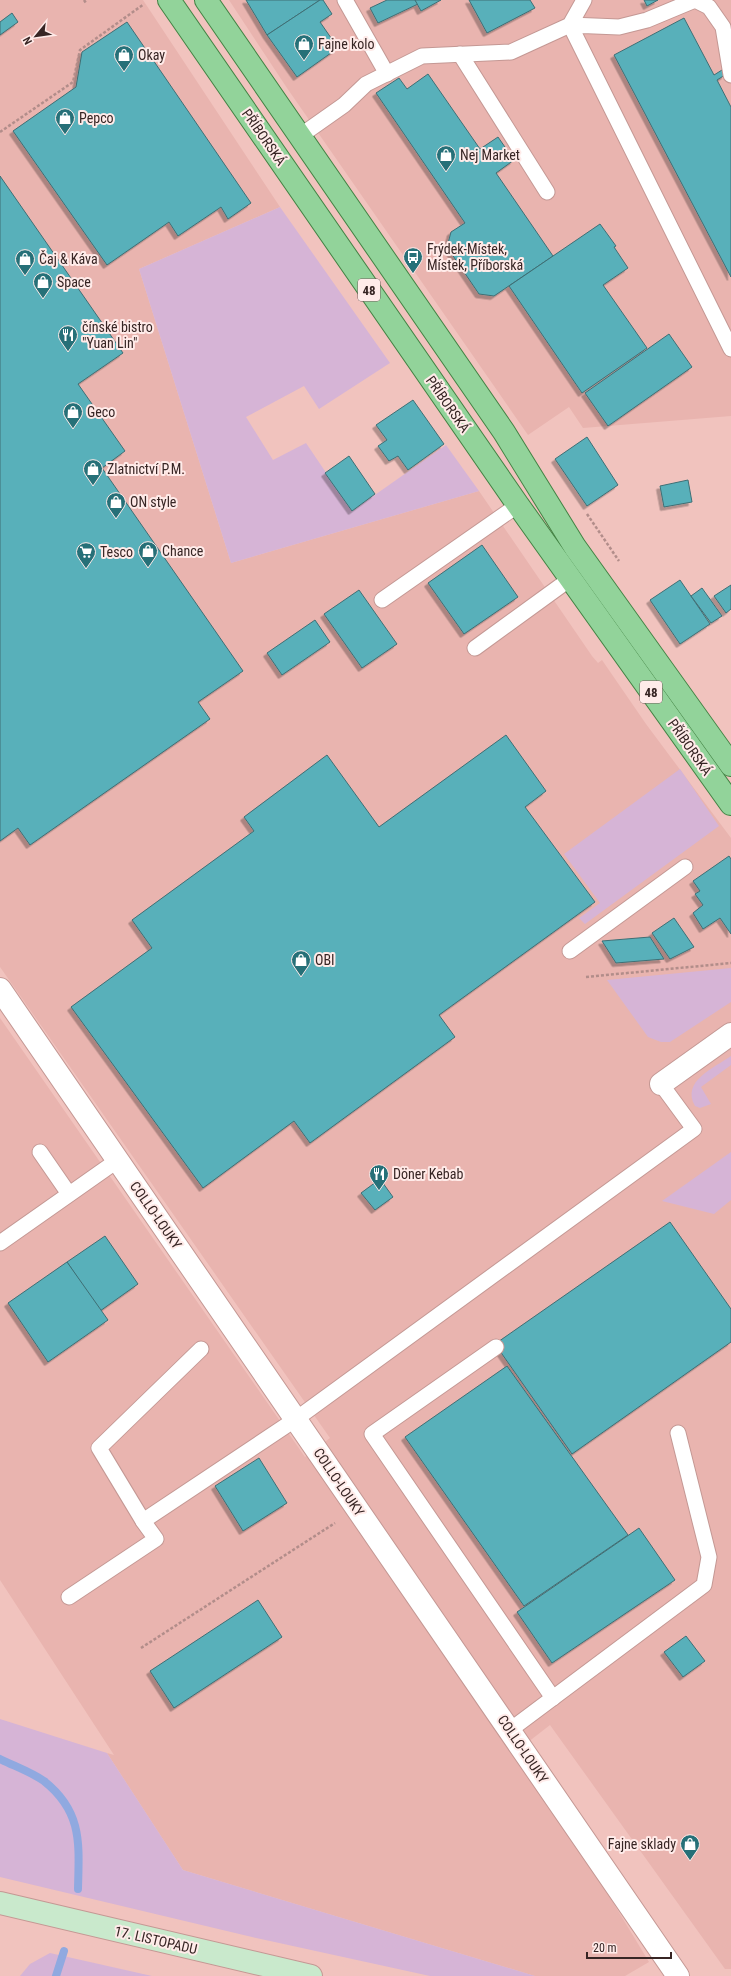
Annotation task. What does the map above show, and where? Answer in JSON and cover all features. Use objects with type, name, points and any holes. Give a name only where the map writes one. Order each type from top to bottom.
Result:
[{"type":"main road","name":"PŘÍBORSKÁ","points":[[169,0],[518,505],[731,804]]},
{"type":"main road","name":"PŘÍBORSKÁ","points":[[206,0],[504,432],[575,547],[731,766]]},
{"type":"main road","name":"17. LISTOPADU","points":[[0,1903],[311,1976]]},
{"type":"street","name":"COLLO-LOUKY","points":[[0,988],[678,1976]]},
{"type":"street","points":[[661,1084],[731,1034]]},
{"type":"lane","points":[[345,0],[386,74]]},
{"type":"lane","points":[[570,25],[584,0]]},
{"type":"lane","points":[[300,136],[344,105],[366,84],[422,56],[511,52],[570,25],[619,27],[646,20],[695,0],[709,7],[723,27],[731,75]]},
{"type":"lane","points":[[570,25],[731,349]]},
{"type":"lane","points":[[460,54],[547,192]]},
{"type":"lane","points":[[382,600],[518,505]]},
{"type":"lane","points":[[475,648],[570,579]]},
{"type":"lane","points":[[570,951],[685,867]]},
{"type":"lane","points":[[143,1521],[296,1418],[694,1130],[661,1084]]},
{"type":"lane","points":[[40,1152],[69,1194]]},
{"type":"lane","points":[[0,1243],[118,1160]]},
{"type":"lane","points":[[496,1347],[372,1434],[553,1698]]},
{"type":"lane","points":[[69,1597],[156,1538],[143,1521],[99,1448],[202,1348]]},
{"type":"lane","points":[[510,1730],[704,1585],[709,1557],[678,1433]]},
{"type":"path","points":[[0,132],[73,82],[80,50],[143,5]]},
{"type":"path","points":[[586,977],[731,963]]},
{"type":"path","points":[[141,1648],[357,1508]]},
{"type":"shaded area","points":[[0,0],[143,0],[280,207],[139,269],[231,563],[479,491],[592,656],[598,663],[602,660],[646,724],[731,838],[731,1969],[725,1969],[550,1725],[514,1753],[597,1876],[649,1962],[625,1976],[535,1976],[183,1870],[107,1753],[114,1755],[0,1580],[0,1018],[305,1457],[330,1438],[0,967]]},
{"type":"shaded area","points":[[229,0],[731,0],[731,416],[583,428],[569,407],[528,435],[287,88]]},
{"type":"shaded area","points":[[280,207],[390,363],[319,409],[304,386],[246,417],[273,460],[306,443],[352,511],[446,445],[479,491],[231,563],[139,269]]},
{"type":"shaded area","points":[[680,769],[719,826],[585,924],[579,918],[600,903],[564,854]]},
{"type":"shaded area","points":[[731,968],[731,1002],[670,1042],[661,1042],[648,1037],[607,980]]},
{"type":"shaded area","points":[[731,1056],[731,1065],[701,1087],[711,1104],[700,1108],[695,1106],[692,1097],[692,1089],[696,1082],[701,1076]]},
{"type":"shaded area","points":[[731,1152],[731,1200],[714,1214],[662,1201]]},
{"type":"shaded area","points":[[0,1719],[107,1753],[183,1870],[535,1976],[430,1976],[252,1937],[0,1877]]},
{"type":"shaded area","points":[[50,1953],[152,1976],[20,1976],[30,1964]]},
{"type":"building","points":[[246,0],[320,0],[267,35]]},
{"type":"building","points":[[320,0],[323,0],[332,14],[320,22],[338,48],[297,77],[267,35]]},
{"type":"building","points":[[387,0],[415,0],[418,4],[378,23],[370,8]]},
{"type":"building","points":[[415,0],[441,0],[421,11]]},
{"type":"building","points":[[469,0],[530,0],[535,8],[487,33]]},
{"type":"building","points":[[644,0],[658,0],[647,6]]},
{"type":"building","points":[[12,13],[18,22],[0,35],[0,22]]},
{"type":"building","points":[[684,18],[714,75],[722,70],[725,75],[717,80],[731,107],[731,277],[614,55]]},
{"type":"building","points":[[127,22],[251,203],[228,219],[221,207],[178,236],[169,222],[107,265],[13,131],[76,87],[82,52]]},
{"type":"building","points":[[428,74],[480,149],[498,137],[514,160],[496,173],[553,256],[494,296],[479,294],[447,247],[451,232],[465,223],[376,93],[399,78],[407,89]]},
{"type":"building","name":"Tesco","points":[[0,176],[123,353],[78,384],[125,451],[102,468],[243,671],[198,702],[210,719],[30,845],[18,828],[0,841]]},
{"type":"building","points":[[600,224],[616,246],[614,247],[628,268],[603,285],[647,348],[582,393],[509,286]]},
{"type":"building","points":[[669,334],[692,367],[608,426],[585,393]]},
{"type":"building","points":[[413,400],[444,444],[408,470],[398,456],[389,461],[378,446],[387,440],[376,425]]},
{"type":"building","points":[[587,437],[618,485],[587,506],[555,459]]},
{"type":"building","points":[[349,456],[375,494],[352,511],[325,473]]},
{"type":"building","points":[[688,480],[692,502],[664,507],[660,486]]},
{"type":"building","points":[[482,545],[518,597],[464,634],[428,583]]},
{"type":"building","points":[[680,580],[710,624],[680,644],[650,600]]},
{"type":"building","points":[[731,585],[731,609],[726,613],[714,596]]},
{"type":"building","points":[[702,588],[722,616],[711,623],[691,596]]},
{"type":"building","points":[[359,590],[397,644],[362,668],[324,614]]},
{"type":"building","points":[[315,620],[330,642],[282,675],[267,653]]},
{"type":"building","name":"OBI","points":[[506,735],[546,791],[525,807],[595,902],[439,1015],[455,1037],[310,1143],[294,1121],[203,1188],[71,1007],[152,948],[132,920],[254,831],[244,817],[327,755],[379,827]]},
{"type":"building","points":[[729,856],[731,859],[731,934],[720,918],[703,929],[693,913],[703,905],[695,894],[700,891],[693,881]]},
{"type":"building","points":[[674,918],[694,947],[670,959],[652,933]]},
{"type":"building","points":[[650,937],[664,959],[616,963],[602,941]]},
{"type":"building","points":[[380,1179],[393,1197],[375,1210],[361,1193]]},
{"type":"building","points":[[670,1222],[731,1309],[731,1342],[572,1454],[495,1344]]},
{"type":"building","points":[[105,1236],[138,1284],[100,1311],[67,1262]]},
{"type":"building","points":[[67,1262],[108,1320],[48,1362],[8,1303]]},
{"type":"building","points":[[507,1366],[628,1535],[524,1606],[405,1437]]},
{"type":"building","points":[[259,1458],[287,1503],[243,1531],[215,1486]]},
{"type":"building","points":[[639,1528],[675,1580],[552,1663],[517,1612]]},
{"type":"building","points":[[258,1600],[282,1637],[174,1708],[150,1671]]},
{"type":"building","points":[[686,1636],[705,1661],[683,1677],[664,1652]]},
{"type":"waterway","points":[[0,1759],[44,1781],[57,1793],[66,1805],[72,1817],[78,1843],[78,1889]]},
{"type":"waterway","points":[[56,1976],[64,1951]]},
{"type":"place","name":"Fajne kolo","points":[[304,61]]},
{"type":"place","name":"Okay","points":[[124,72]]},
{"type":"place","name":"Pepco","points":[[65,135]]},
{"type":"place","name":"Nej Market","points":[[446,172]]},
{"type":"place","name":"Frýdek-Místek, Místek, Příborská","points":[[413,274]]},
{"type":"place","name":"Čaj & Káva","points":[[25,276]]},
{"type":"place","name":"Space","points":[[43,299]]},
{"type":"place","name":"čínské bistro \"Yuan Lin\"","points":[[68,352]]},
{"type":"place","name":"Geco","points":[[73,429]]},
{"type":"place","name":"Zlatnictví P.M.","points":[[93,486]]},
{"type":"place","name":"ON style","points":[[116,519]]},
{"type":"place","name":"Chance","points":[[148,568]]},
{"type":"place","name":"Tesco","points":[[86,569]]},
{"type":"place","name":"OBI","points":[[301,977]]},
{"type":"place","name":"Döner Kebab","points":[[379,1191]]},
{"type":"place","name":"Fajne sklady","points":[[690,1861]]}]
